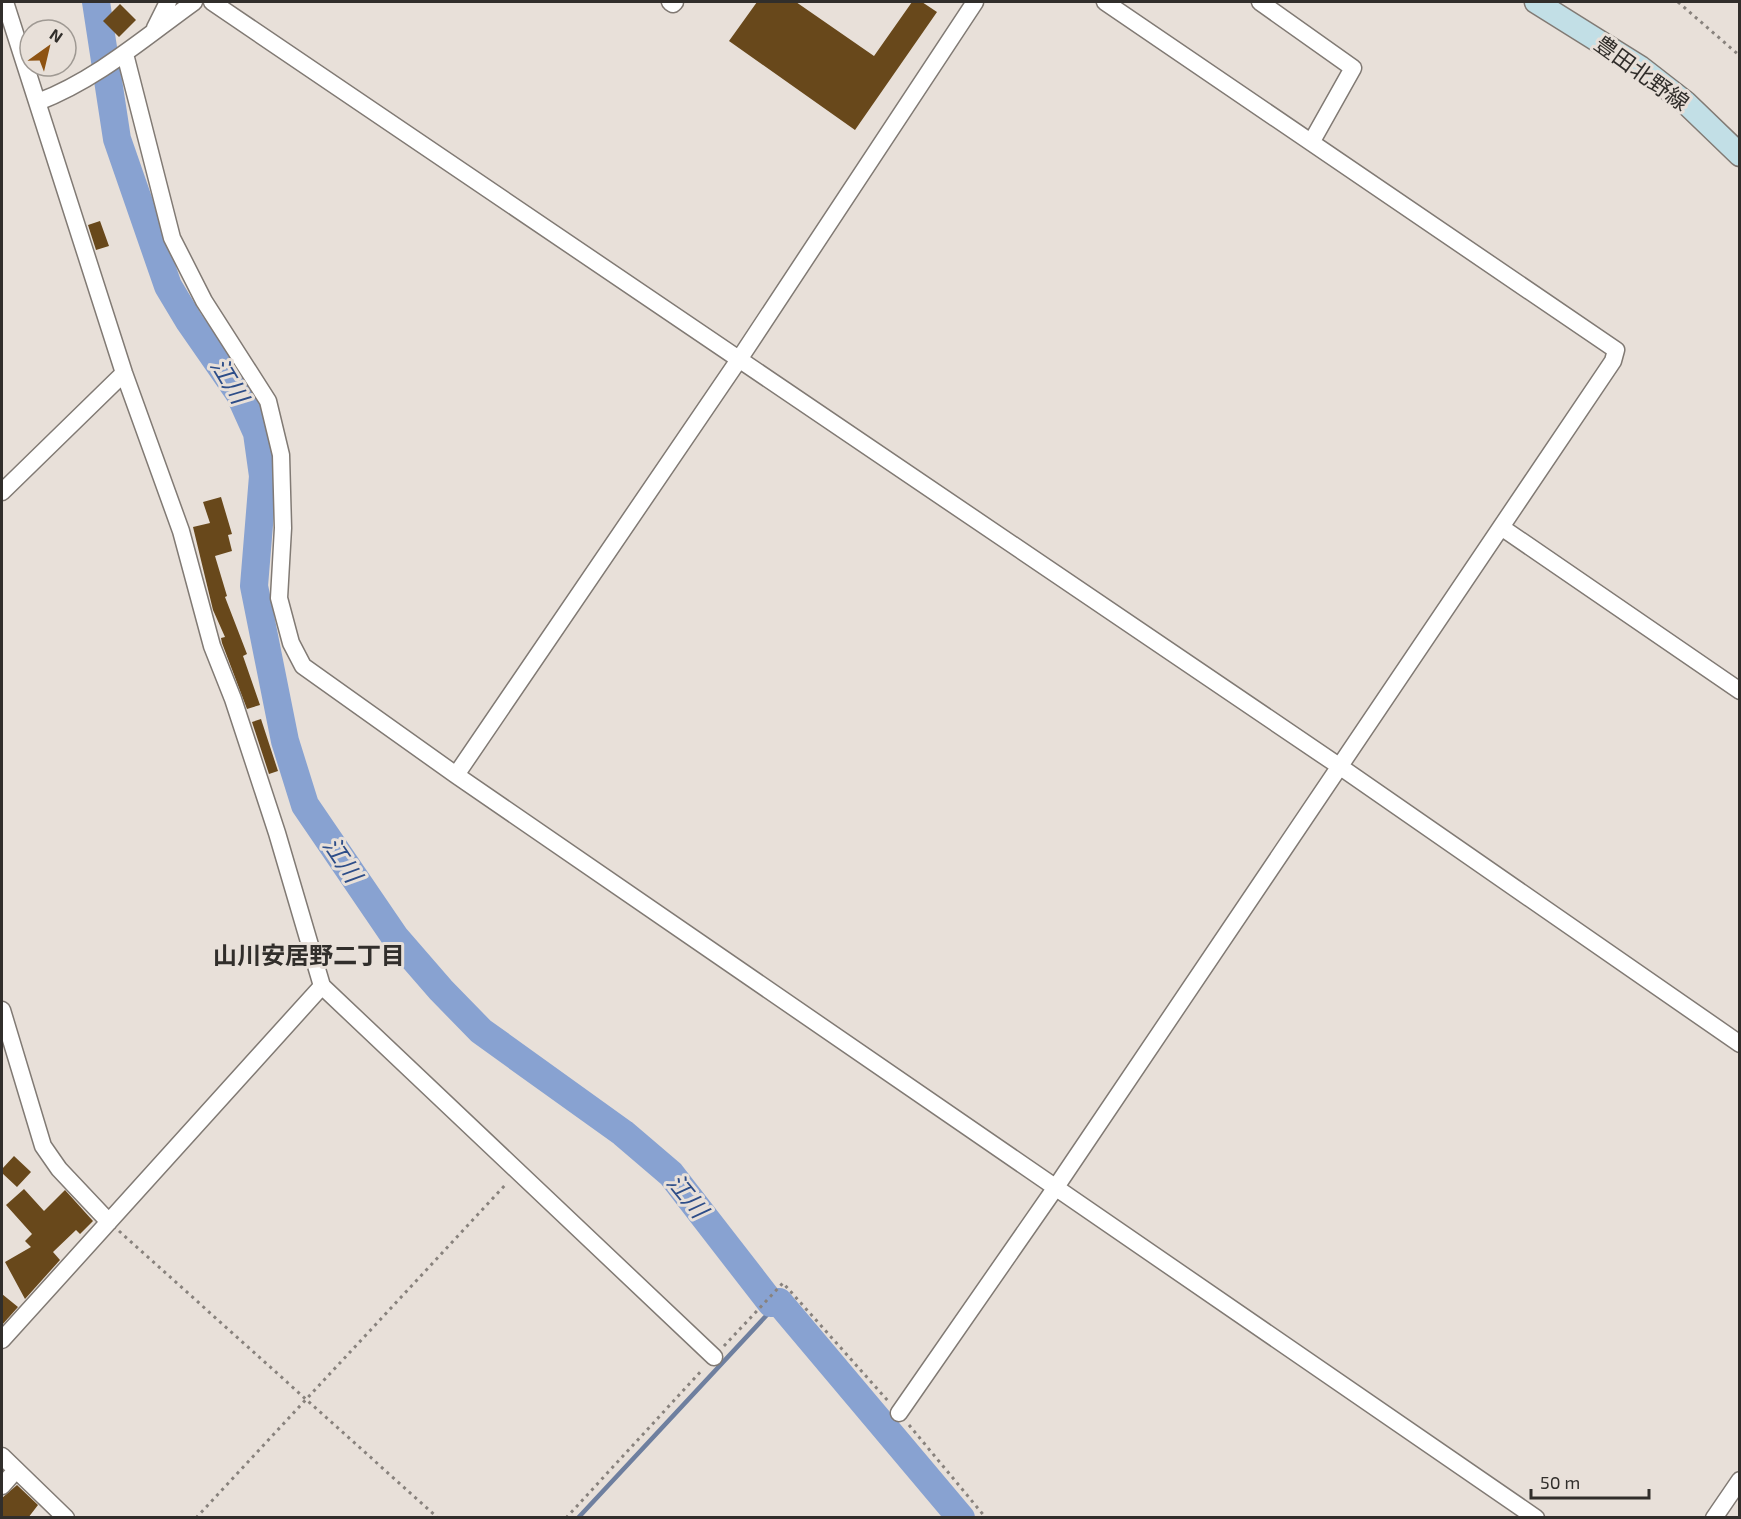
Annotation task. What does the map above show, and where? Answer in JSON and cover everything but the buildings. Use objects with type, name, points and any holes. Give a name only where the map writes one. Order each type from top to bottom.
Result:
[{"type":"main road","name":"豊田北野線","points":[[1536,2],[1640,67],[1685,102],[1740,155]]},
{"type":"street","points":[[5,2],[124,373],[181,531],[212,646],[233,699],[278,833],[322,986],[714,1357]]},
{"type":"street","points":[[153,32],[168,2]]},
{"type":"street","points":[[38,102],[62,93],[125,54],[194,2]]},
{"type":"street","points":[[153,32],[206,2]]},
{"type":"street","points":[[212,2],[1339,766],[1740,1044]]},
{"type":"street","points":[[670,2],[673,4],[675,2]]},
{"type":"street","points":[[456,775],[740,358],[975,2]]},
{"type":"street","points":[[899,1413],[1056,1187],[1613,362],[1616,350],[1105,2]]},
{"type":"street","points":[[1260,2],[1353,68],[1312,141]]},
{"type":"street","points":[[125,54],[172,238],[204,301],[268,401],[281,455],[282,528],[279,598],[291,643],[303,666],[456,775],[1536,1518]]},
{"type":"street","points":[[2,492],[124,373]]},
{"type":"street","points":[[1501,527],[1740,691]]},
{"type":"street","points":[[2,1340],[322,986]]},
{"type":"street","points":[[2,1010],[42,1146],[59,1169],[109,1222]]},
{"type":"street","points":[[2,1456],[66,1518]]},
{"type":"street","points":[[2,1486],[16,1470]]},
{"type":"street","points":[[1714,1518],[1740,1480]]},
{"type":"path","points":[[1678,2],[1740,56]]},
{"type":"path","points":[[196,1518],[306,1396],[518,1172]]},
{"type":"path","points":[[109,1222],[306,1396],[438,1518]]},
{"type":"path","points":[[567,1518],[783,1283],[899,1413],[986,1518]]},
{"type":"waterway","name":"江川","points":[[96,2],[117,139],[168,286],[189,321],[239,393],[257,433],[263,476],[254,586],[285,741],[305,805],[395,937],[441,990],[481,1031],[623,1133],[671,1174],[771,1303],[779,1302],[961,1518]]},
{"type":"waterway","points":[[578,1518],[779,1302]]},
{"type":"district","name":"山川安居野二丁目","points":[[309,956]]}]
